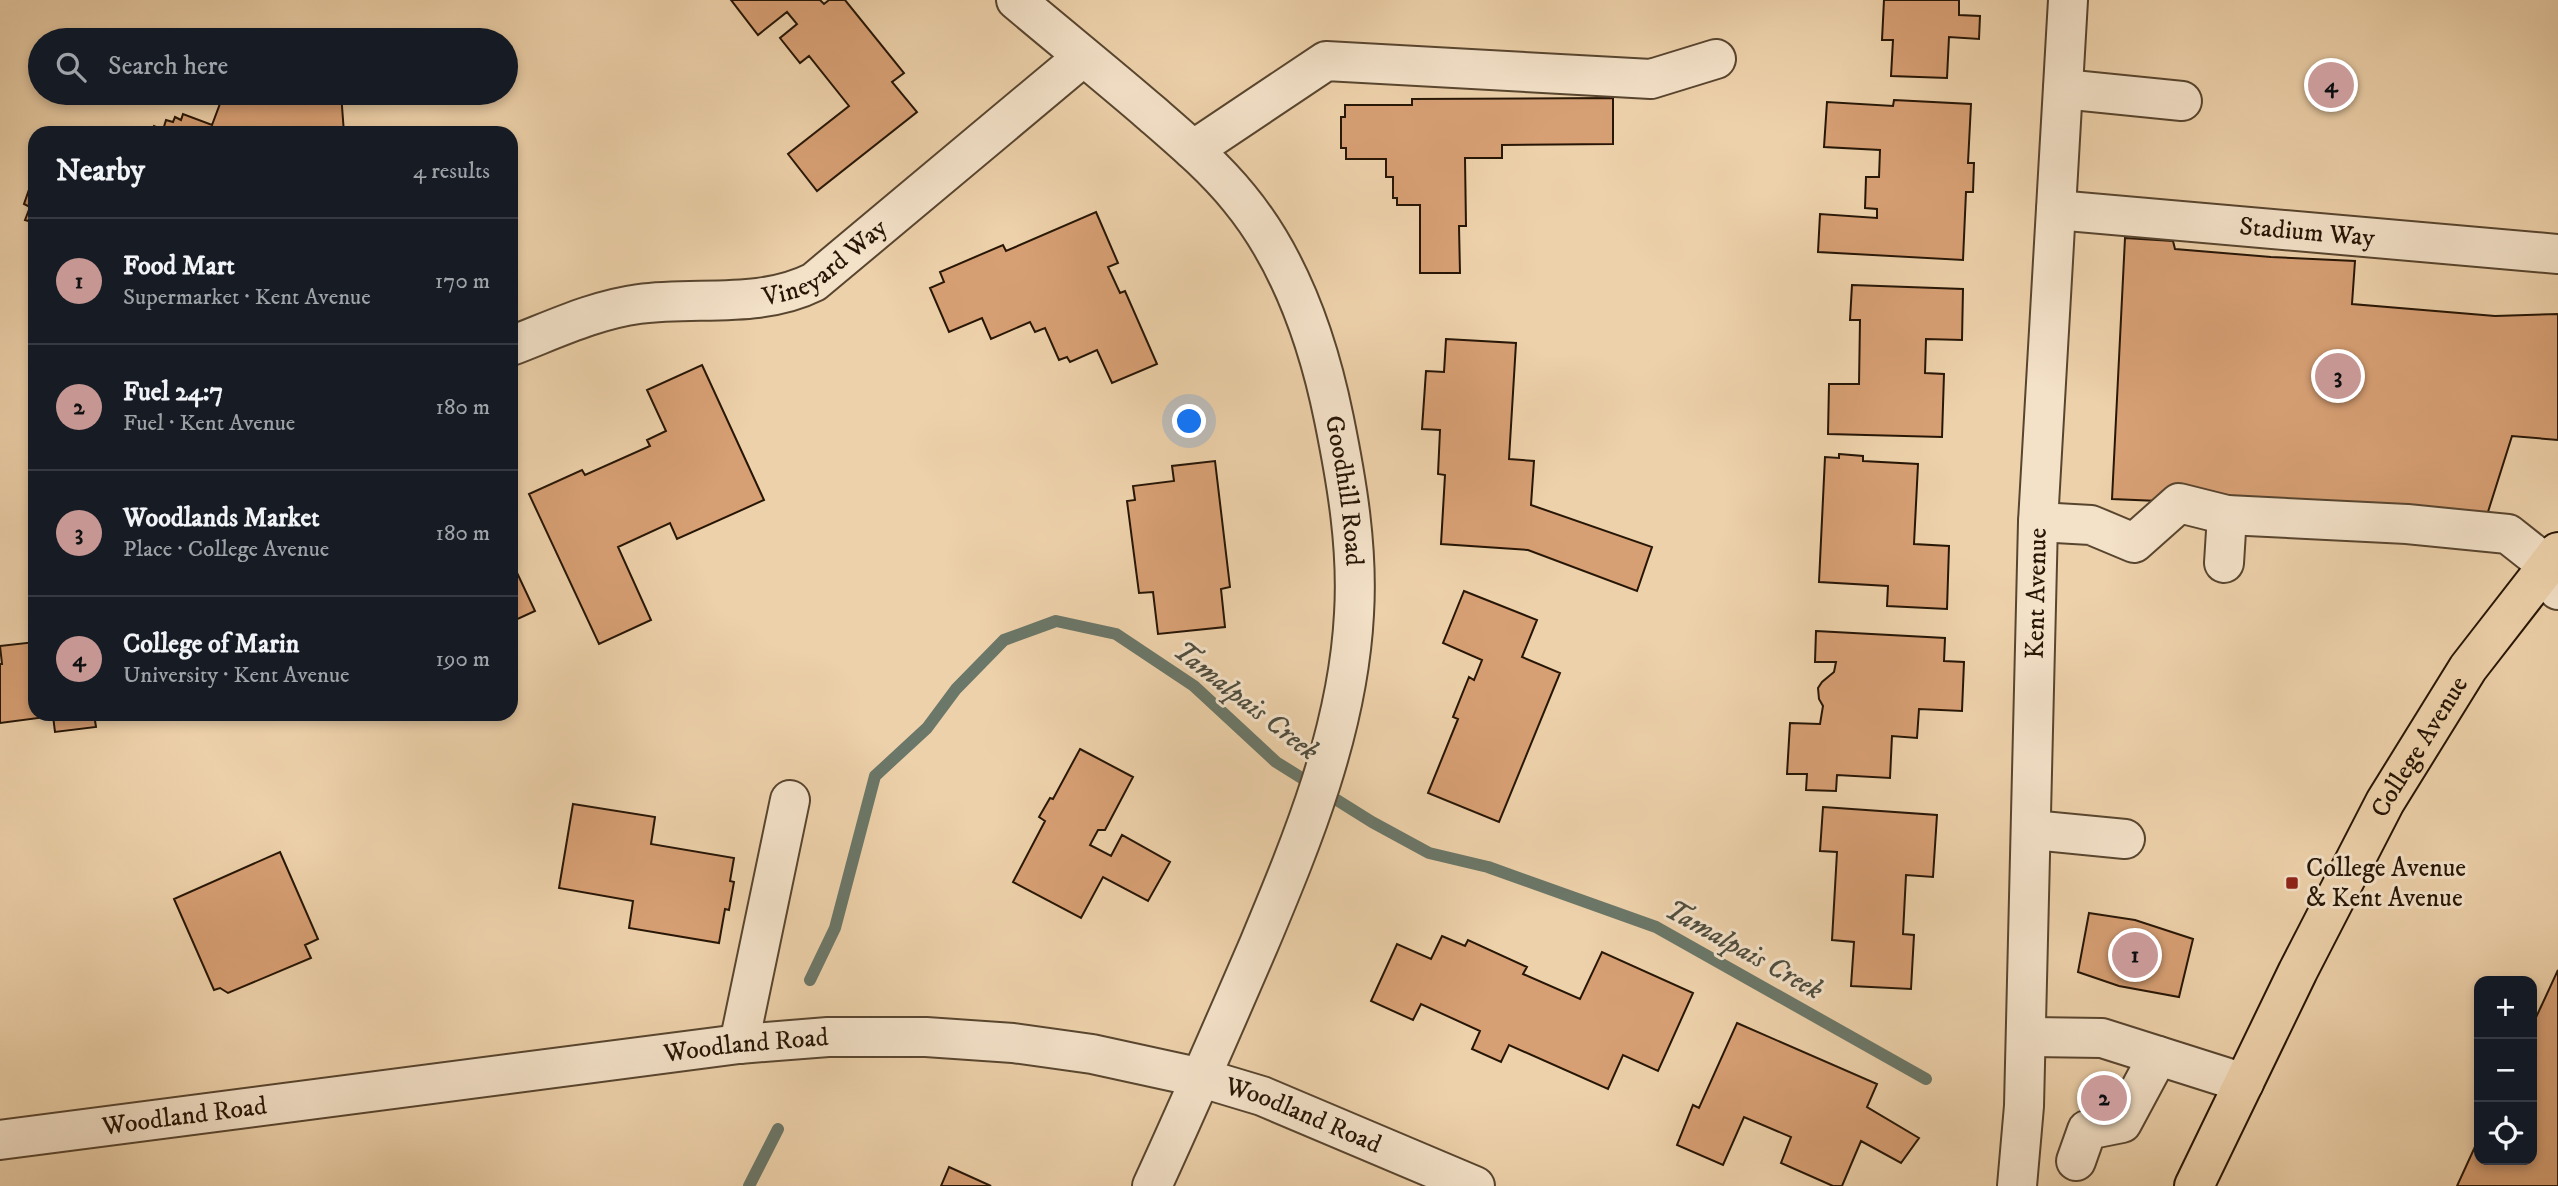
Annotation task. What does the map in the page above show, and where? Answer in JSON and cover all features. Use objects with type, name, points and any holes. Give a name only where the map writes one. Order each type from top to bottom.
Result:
[{"type":"main road","name":"College Avenue","points":[[2194,1186],[2298,971],[2385,802],[2468,668],[2554,569]]},
{"type":"street","name":"Goodhill Road","points":[[1017,0],[1193,150],[1239,197],[1275,248],[1301,304],[1323,363],[1348,486],[1354,552],[1354,602],[1347,675],[1326,769],[1298,850],[1202,1078],[1152,1186]]},
{"type":"street","name":"Kent Avenue","points":[[2017,1186],[2024,1106],[2038,522],[2068,0]]},
{"type":"street","name":"Vineyard Way","points":[[518,343],[609,308],[643,303],[765,298],[793,293],[832,268],[1083,57]]},
{"type":"street","points":[[1193,150],[1326,61],[1651,79],[1716,59]]},
{"type":"street","points":[[2063,89],[2182,101]]},
{"type":"street","name":"Stadium Way","points":[[2056,210],[2558,254]]},
{"type":"street","points":[[2038,522],[2091,525],[2134,543],[2179,503],[2227,515],[2407,523],[2508,534],[2554,569]]},
{"type":"street","points":[[2224,563],[2227,515]]},
{"type":"street","points":[[739,1044],[790,800]]},
{"type":"street","points":[[2032,830],[2125,839]]},
{"type":"street","name":"Woodland Road","points":[[0,1140],[739,1044],[828,1037],[926,1037],[1013,1043],[1092,1054],[1202,1078],[1262,1096],[1475,1186]]},
{"type":"street","points":[[2026,1037],[2102,1038],[2244,1083]]},
{"type":"street","points":[[2076,1161],[2087,1130],[2122,1123],[2158,1056]]},
{"type":"building","points":[[731,0],[820,0],[824,4],[829,0],[845,0],[904,73],[892,82],[917,112],[817,191],[788,154],[849,106],[809,56],[800,63],[780,38],[797,24],[787,12],[758,35]]},
{"type":"building","points":[[1884,0],[1959,0],[1959,15],[1980,16],[1979,39],[1949,37],[1947,78],[1891,76],[1893,40],[1882,40]]},
{"type":"building","points":[[1613,98],[1613,144],[1502,145],[1502,158],[1465,158],[1466,226],[1459,226],[1460,273],[1420,273],[1420,205],[1397,205],[1397,198],[1393,198],[1393,177],[1386,177],[1386,159],[1346,159],[1346,148],[1341,148],[1341,117],[1345,117],[1345,105],[1412,105],[1412,99]]},
{"type":"building","points":[[1894,100],[1971,104],[1968,163],[1974,163],[1973,192],[1966,192],[1963,260],[1818,252],[1820,214],[1877,218],[1877,209],[1865,208],[1866,177],[1879,177],[1880,150],[1824,147],[1827,102],[1893,106]]},
{"type":"building","points":[[220,105],[342,105],[343,126],[164,126],[166,120],[173,122],[175,117],[181,120],[183,114],[212,125]]},
{"type":"building","points":[[1096,212],[1118,263],[1108,267],[1120,293],[1125,291],[1157,364],[1112,383],[1097,350],[1070,362],[1067,357],[1059,360],[1045,328],[1035,332],[1030,322],[991,339],[982,318],[949,332],[930,288],[944,282],[940,272],[1003,245],[1006,251]]},
{"type":"building","points":[[2125,238],[2173,241],[2175,249],[2355,261],[2352,304],[2495,316],[2558,314],[2558,440],[2512,436],[2487,515],[2112,499]]},
{"type":"building","points":[[1852,285],[1963,289],[1962,340],[1926,339],[1925,373],[1944,374],[1942,437],[1828,434],[1829,384],[1859,384],[1860,320],[1850,320]]},
{"type":"building","points":[[1446,339],[1516,343],[1509,459],[1534,461],[1531,505],[1652,547],[1637,591],[1528,550],[1441,544],[1445,475],[1438,474],[1440,430],[1422,429],[1426,371],[1444,372]]},
{"type":"building","points":[[702,365],[764,500],[677,539],[670,523],[618,547],[651,620],[599,644],[529,494],[582,470],[585,475],[650,446],[647,440],[666,431],[647,390]]},
{"type":"building","points":[[1839,454],[1863,456],[1863,461],[1918,464],[1914,544],[1949,546],[1947,609],[1887,606],[1888,586],[1819,582],[1825,457],[1839,458]]},
{"type":"building","points":[[1215,461],[1230,587],[1221,589],[1225,627],[1158,634],[1153,592],[1139,593],[1127,501],[1135,500],[1133,486],[1174,481],[1172,466]]},
{"type":"building","points":[[518,575],[535,611],[518,619]]},
{"type":"building","points":[[1464,591],[1537,620],[1522,657],[1560,673],[1499,822],[1428,793],[1458,719],[1453,717],[1469,677],[1474,680],[1482,660],[1443,643]]},
{"type":"building","points":[[1816,631],[1945,638],[1944,661],[1964,662],[1962,711],[1919,709],[1917,738],[1892,736],[1890,778],[1837,775],[1836,791],[1806,790],[1807,774],[1787,774],[1790,723],[1820,724],[1823,706],[1818,688],[1834,672],[1836,662],[1815,662]]},
{"type":"building","points":[[28,643],[28,719],[0,723],[0,646]]},
{"type":"building","points":[[54,721],[95,721],[96,727],[55,732]]},
{"type":"building","points":[[1080,749],[1133,777],[1105,830],[1098,830],[1090,845],[1111,856],[1122,835],[1170,862],[1148,901],[1103,877],[1081,918],[1013,882],[1045,821],[1039,817],[1050,798],[1053,799]]},
{"type":"building","points":[[573,804],[655,817],[651,844],[734,858],[730,881],[734,882],[729,910],[725,909],[719,943],[629,928],[633,901],[559,888]]},
{"type":"building","points":[[1823,807],[1937,815],[1933,877],[1906,875],[1903,934],[1914,935],[1911,989],[1851,986],[1854,942],[1832,940],[1837,852],[1820,851]]},
{"type":"building","points":[[280,852],[318,939],[305,945],[311,958],[228,993],[220,988],[214,990],[174,899]]},
{"type":"building","points":[[2089,913],[2135,920],[2193,939],[2179,997],[2119,986],[2078,972]]},
{"type":"building","points":[[1442,936],[1465,946],[1468,940],[1527,967],[1523,974],[1580,999],[1602,952],[1693,993],[1658,1071],[1623,1055],[1608,1089],[1509,1045],[1501,1062],[1472,1049],[1480,1031],[1421,1004],[1413,1020],[1371,1001],[1397,944],[1431,959]]},
{"type":"building","points":[[2558,970],[2558,1186],[2457,1186],[2474,1149],[2474,1165],[2537,1165],[2537,1015]]},
{"type":"building","points":[[1737,1023],[1877,1084],[1867,1107],[1919,1138],[1901,1163],[1861,1141],[1842,1186],[1833,1186],[1781,1163],[1791,1137],[1744,1117],[1723,1165],[1677,1145],[1693,1105],[1699,1108]]},
{"type":"building","points":[[949,1167],[991,1186],[941,1186]]},
{"type":"waterway","name":"Tamalpais Creek","points":[[810,980],[835,928],[875,776],[927,728],[956,689],[1004,640],[1056,621],[1116,634],[1194,686],[1276,762],[1372,822],[1429,853],[1488,867],[1656,927],[1926,1079]]},
{"type":"waterway","name":"Tamalpais Creek","points":[[749,1186],[778,1129]]},
{"type":"place","name":"College of Marin","points":[[2331,85]]},
{"type":"place","name":"Woodlands Market","points":[[2338,376]]},
{"type":"place","name":"College Avenue & Kent Avenue","points":[[2292,883]]},
{"type":"place","name":"Food Mart","points":[[2135,955]]},
{"type":"place","name":"Fuel 24:7","points":[[2104,1098]]}]
